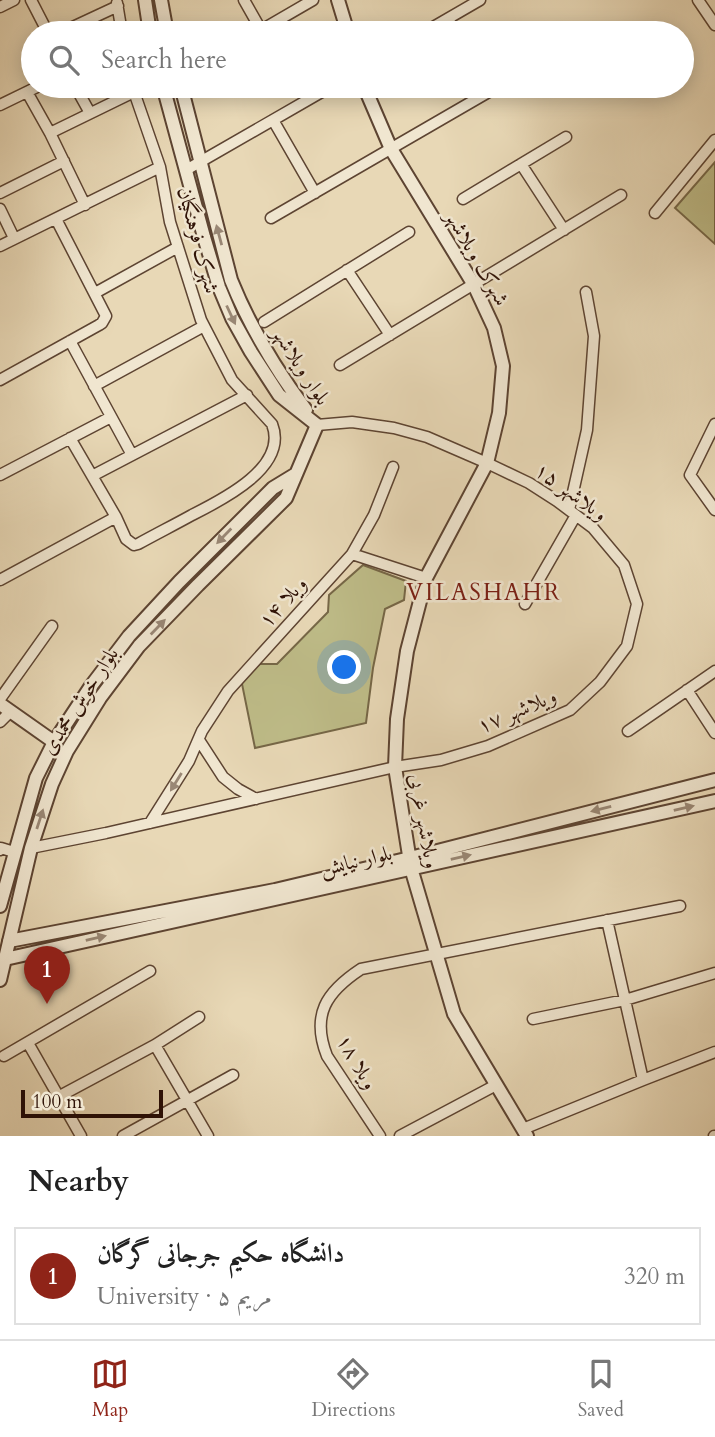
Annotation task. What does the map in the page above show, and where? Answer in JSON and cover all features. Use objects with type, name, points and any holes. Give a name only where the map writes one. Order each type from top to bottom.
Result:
[{"type":"street","points":[[0,8],[14,0]]},
{"type":"street","points":[[31,0],[42,21]]},
{"type":"street","points":[[145,0],[148,21]]},
{"type":"street","points":[[161,0],[165,21]]},
{"type":"street","points":[[244,0],[253,21]]},
{"type":"street","points":[[277,21],[313,0]]},
{"type":"street","points":[[338,0],[344,21]]},
{"type":"street","points":[[444,21],[480,0]]},
{"type":"street","points":[[698,0],[715,25]]},
{"type":"street","points":[[83,21],[117,3],[120,21]]},
{"type":"street","points":[[0,105],[21,95]]},
{"type":"street","points":[[30,98],[85,205]]},
{"type":"street","points":[[82,98],[90,113]]},
{"type":"street","points":[[50,133],[117,98]]},
{"type":"street","name":"شهرک فرهنگیان","points":[[116,517],[126,539],[134,545],[138,544],[247,484],[263,467],[275,441],[272,424],[232,380],[204,326],[170,222],[160,167],[136,98]]},
{"type":"street","name":"بلوار ویلاشهر","points":[[166,98],[219,288],[232,318],[279,395],[317,425]]},
{"type":"street","name":"بلوار ویلاشهر","points":[[184,98],[231,280],[244,310],[288,386],[317,425]]},
{"type":"street","points":[[186,170],[311,98]]},
{"type":"street","name":"شهرک ویلاشهر","points":[[369,98],[391,149],[474,285],[494,328],[503,366],[499,413],[487,463]]},
{"type":"street","points":[[271,218],[475,98]]},
{"type":"street","points":[[273,120],[315,193]]},
{"type":"street","points":[[463,199],[566,137]]},
{"type":"street","points":[[654,213],[715,140]]},
{"type":"street","points":[[0,193],[64,161]]},
{"type":"street","points":[[521,164],[564,230]]},
{"type":"street","points":[[0,246],[160,167]]},
{"type":"street","points":[[340,365],[621,195]]},
{"type":"street","points":[[0,209],[15,238]]},
{"type":"street","points":[[0,380],[99,326],[105,319],[104,311],[56,219]]},
{"type":"street","points":[[264,323],[409,232]]},
{"type":"street","points":[[95,293],[178,247]]},
{"type":"street","points":[[347,270],[390,335]]},
{"type":"street","points":[[525,604],[573,512],[587,430],[594,336],[586,292]]},
{"type":"street","points":[[94,386],[204,326]]},
{"type":"street","points":[[70,341],[132,455]]},
{"type":"street","points":[[92,476],[247,395]]},
{"type":"street","points":[[0,475],[111,417]]},
{"type":"street","name":"ویلاشهر ۱۵","points":[[317,425],[352,422],[394,428],[427,438],[529,483],[573,512],[593,528],[624,565],[637,604],[627,646]]},
{"type":"street","points":[[715,424],[690,475],[715,510]]},
{"type":"street","points":[[296,474],[317,425]]},
{"type":"street","points":[[0,580],[116,517],[70,438]]},
{"type":"street","name":"ویلاشهر غربی","points":[[487,463],[426,578],[407,651],[397,719],[395,767],[411,863],[454,1014],[525,1133]]},
{"type":"street","name":"۱۴ ویلا","points":[[150,823],[228,691],[352,554],[374,514],[393,467]]},
{"type":"street","name":"بلوار خوش محمدی","points":[[0,906],[36,778],[54,742],[91,686],[129,635],[183,578],[273,488],[296,474]]},
{"type":"street","name":"بلوار خوش محمدی","points":[[0,980],[31,848],[52,784],[67,751],[100,698],[139,646],[286,498],[296,474]]},
{"type":"street","points":[[352,554],[426,578]]},
{"type":"street","points":[[183,578],[187,586],[194,589]]},
{"type":"street","points":[[0,699],[52,626]]},
{"type":"street","name":"ویلاشهر ۱۷","points":[[31,848],[395,767],[441,760],[488,746],[570,710],[600,682],[627,646]]},
{"type":"street","points":[[628,731],[715,671]]},
{"type":"street","points":[[687,690],[714,728]]},
{"type":"street","points":[[0,722],[5,708],[54,742]]},
{"type":"street","points":[[199,740],[223,777],[237,789],[256,799]]},
{"type":"street","name":"بلوار نیایش","points":[[411,863],[532,827],[715,780]]},
{"type":"street","points":[[647,798],[650,815]]},
{"type":"street","name":"بلوار نیایش","points":[[5,958],[161,918],[411,863],[534,841],[715,801]]},
{"type":"street","points":[[532,827],[534,841]]},
{"type":"street","points":[[0,850],[1,848],[14,852]]},
{"type":"street","points":[[437,955],[680,906]]},
{"type":"street","name":"بلوار نیایش","points":[[9,941],[161,918]]},
{"type":"street","points":[[607,919],[643,1080]]},
{"type":"street","name":"ویلا ۱۸","points":[[380,1136],[327,1056],[321,1042],[322,1010],[339,986],[361,970],[437,955]]},
{"type":"street","points":[[4,1056],[150,971]]},
{"type":"street","points":[[533,1019],[625,999],[715,973]]},
{"type":"street","points":[[58,1097],[155,1045],[199,1017]]},
{"type":"street","points":[[27,1043],[80,1136]]},
{"type":"street","points":[[155,1045],[208,1136]]},
{"type":"street","points":[[525,1133],[643,1080],[715,1052]]},
{"type":"street","points":[[123,1136],[233,1075]]},
{"type":"street","points":[[400,1136],[496,1085]]},
{"type":"shaded area","points":[[715,162],[715,244],[675,208]]},
{"type":"shaded area","points":[[363,565],[406,581],[404,600],[385,609],[373,668],[366,723],[255,748],[241,679],[260,664],[277,664],[328,612],[329,595]]},
{"type":"place","name":"دانشگاه حکیم جرجانی گرگان","points":[[47,1004]]},
{"type":"district","name":"VILASHAHR","points":[[484,592]]}]
